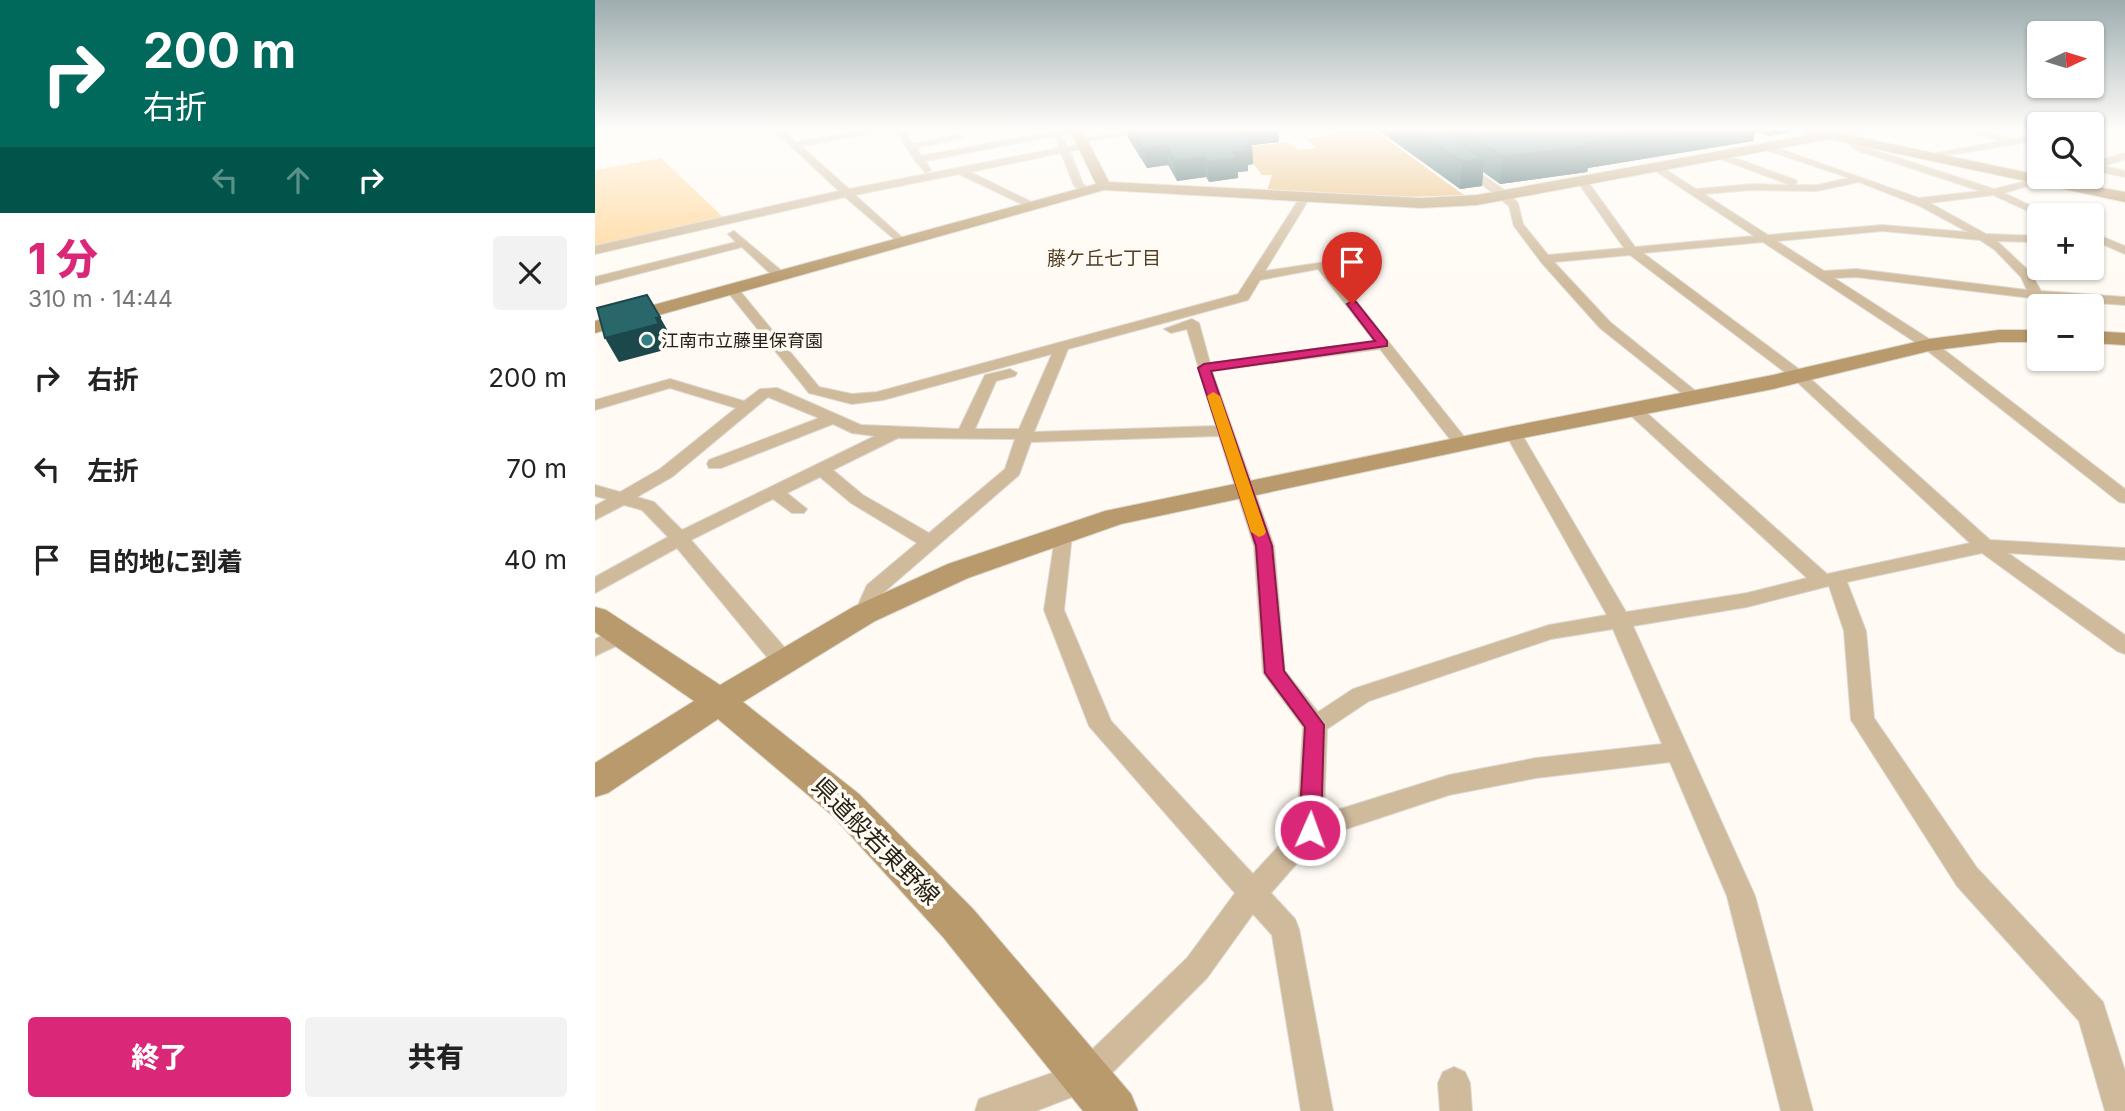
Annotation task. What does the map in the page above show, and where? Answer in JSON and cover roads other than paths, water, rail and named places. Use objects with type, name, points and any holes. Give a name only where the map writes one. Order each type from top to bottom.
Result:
[{"type":"street","points":[[837,182],[901,242]]},
{"type":"street","points":[[595,250],[900,182]]},
{"type":"street","points":[[982,182],[1032,206]]},
{"type":"street","points":[[1078,182],[1086,191]]},
{"type":"street","points":[[1101,182],[1104,186]]},
{"type":"street","points":[[1486,182],[1514,205],[1518,224],[1545,259],[1605,325],[1695,397]]},
{"type":"street","points":[[595,327],[1104,186],[1304,199],[1421,203],[1477,200],[1577,182]]},
{"type":"street","points":[[1583,182],[1631,250],[1799,376],[1985,546],[2125,646]]},
{"type":"street","points":[[1678,182],[1929,345],[2125,498]]},
{"type":"street","points":[[1791,182],[1808,188]]},
{"type":"street","points":[[1693,192],[1752,187],[1808,188],[1842,182]]},
{"type":"street","points":[[1865,182],[1921,201],[1984,237],[2018,266],[2036,294]]},
{"type":"street","points":[[1963,182],[2027,207]]},
{"type":"street","points":[[1921,201],[1994,192],[2027,183]]},
{"type":"street","points":[[2093,189],[2125,197]]},
{"type":"street","points":[[966,430],[990,378],[1040,366],[1060,353],[1243,297],[1304,199]]},
{"type":"street","points":[[721,221],[779,275]]},
{"type":"street","points":[[1545,259],[1882,228],[2027,239]]},
{"type":"street","points":[[2104,236],[2125,237]]},
{"type":"street","points":[[2104,241],[2125,250]]},
{"type":"street","points":[[595,281],[744,243]]},
{"type":"street","points":[[1255,277],[1321,265],[1462,444]]},
{"type":"street","points":[[1819,275],[1856,273],[2027,299]]},
{"type":"street","points":[[731,288],[814,390],[852,398],[878,397],[1192,323],[1243,490],[1264,546],[1275,673],[1315,725],[1310,830]]},
{"type":"street","points":[[2104,301],[2125,301]]},
{"type":"street","points":[[595,782],[719,701],[864,614],[958,571],[1114,517],[1799,376],[1929,345],[1999,336],[2027,336]]},
{"type":"street","points":[[2104,338],[2125,339]]},
{"type":"street","points":[[1204,368],[1383,344]]},
{"type":"street","points":[[864,614],[874,590],[1013,471],[1060,353]]},
{"type":"street","points":[[595,405],[670,383],[747,407]]},
{"type":"street","points":[[595,514],[666,473],[765,392],[777,393],[858,430],[1028,436],[1224,431]]},
{"type":"street","points":[[1633,409],[1829,580],[1855,631],[1863,720],[1966,877],[2092,1013],[2121,1111]]},
{"type":"street","points":[[715,464],[832,419]]},
{"type":"street","points":[[595,586],[680,539],[895,433]]},
{"type":"street","points":[[1513,433],[1620,620],[1741,896],[1797,1111]]},
{"type":"street","points":[[821,469],[857,499],[930,542]]},
{"type":"street","points":[[595,490],[648,506],[680,539],[784,662]]},
{"type":"street","points":[[774,492],[798,509]]},
{"type":"street","points":[[1063,535],[1054,610],[1101,726],[1285,929],[1317,1111]]},
{"type":"street","points":[[1315,725],[1361,695],[1549,632],[1747,600],[1985,546],[2125,554]]},
{"type":"street","name":"県道般若東野線","points":[[604,633],[719,701],[846,805],[958,923],[1114,1111]]},
{"type":"street","points":[[991,1111],[1087,1076],[1197,968],[1253,894],[1310,830],[1449,785],[1536,768],[1677,752]]},
{"type":"place","name":"江南市立藤里保育園","points":[[647,340]]},
{"type":"district","name":"藤ケ丘七丁目","points":[[1104,258]]}]
